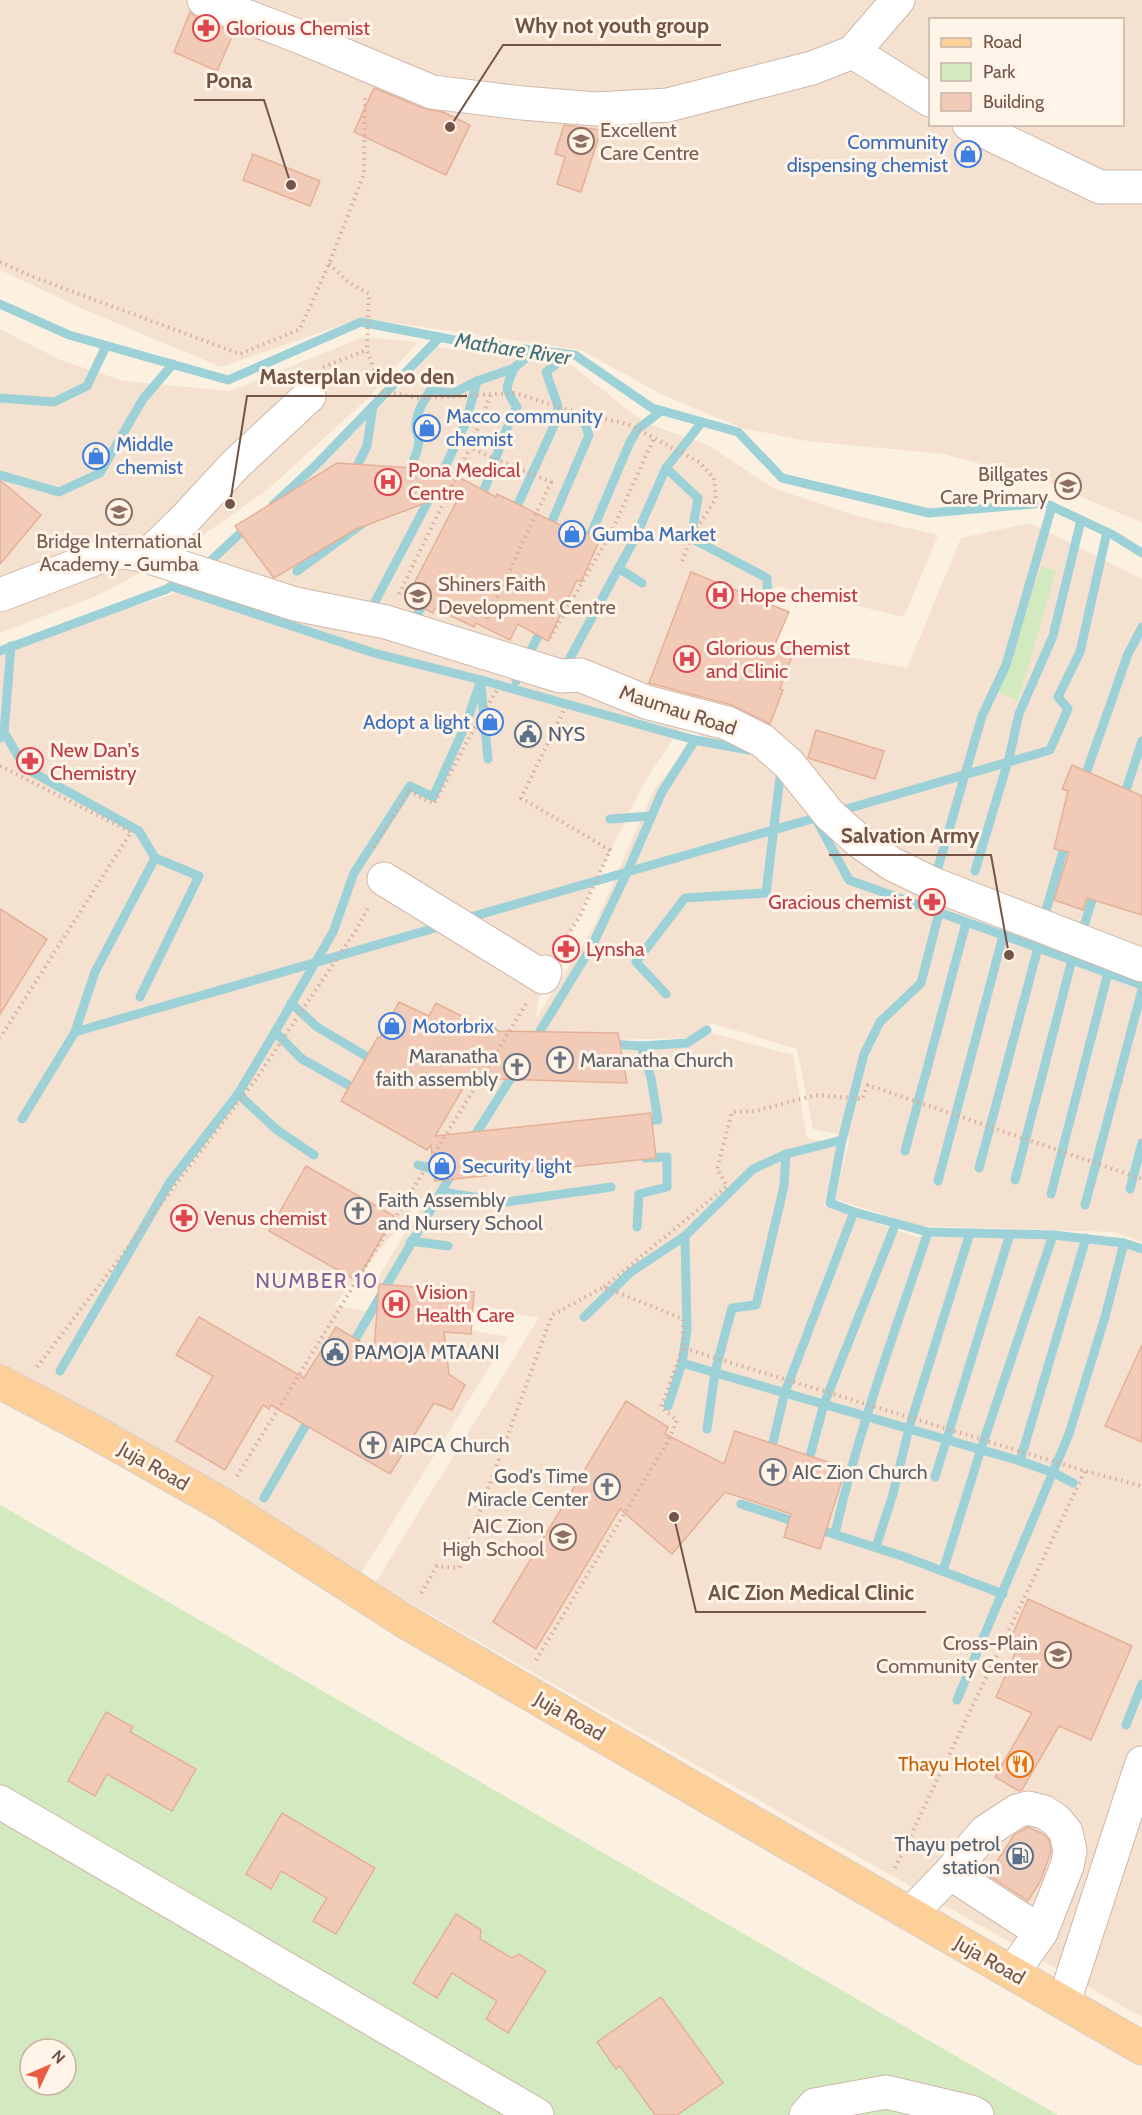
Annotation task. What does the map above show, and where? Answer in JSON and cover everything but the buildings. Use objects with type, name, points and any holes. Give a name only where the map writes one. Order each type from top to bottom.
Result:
[{"type":"main road","name":"Juja Road","points":[[9,1387],[220,1503],[405,1622],[520,1686],[1142,2048]]},
{"type":"street","points":[[204,0],[432,92],[522,104],[596,109],[668,105],[812,68],[853,52],[898,0]]},
{"type":"street","points":[[853,52],[929,99]]},
{"type":"street","points":[[973,126],[1100,187],[1142,187]]},
{"type":"street","points":[[0,595],[110,553],[136,554],[186,518],[236,465],[309,396]]},
{"type":"street","name":"Maumau Road","points":[[136,554],[295,604],[386,622],[560,676],[580,675],[646,702],[727,723],[764,741],[789,764],[829,814],[860,843],[892,864],[933,884],[1142,965]]},
{"type":"street","points":[[384,879],[543,977],[545,972]]},
{"type":"street","points":[[1064,2002],[1142,1763]]},
{"type":"street","points":[[0,1802],[537,2115]]},
{"type":"street","points":[[910,1914],[950,1873],[985,1832],[1003,1819],[1028,1808],[1044,1812],[1056,1820],[1066,1832],[1070,1851],[1067,1866],[1041,1932],[1013,1972]]},
{"type":"street","points":[[950,1873],[1041,1932]]},
{"type":"street","points":[[806,2115],[815,2105],[886,2092],[977,2115]]},
{"type":"path","points":[[0,262],[31,276],[240,354],[300,329],[329,264],[364,174],[366,64]]},
{"type":"path","points":[[329,264],[348,282],[369,294],[367,350],[382,391],[420,398],[515,393],[582,414],[628,424],[699,462],[714,478],[716,498],[691,538],[681,564]]},
{"type":"path","points":[[386,622],[470,448],[491,394]]},
{"type":"path","points":[[9,1387],[256,1079],[356,930],[392,865],[371,851],[410,790],[434,804],[470,736],[496,694],[520,664],[611,533],[654,438]]},
{"type":"path","points":[[470,448],[551,482],[474,649]]},
{"type":"path","points":[[220,1503],[580,916],[610,850],[521,798],[580,675]]},
{"type":"path","points":[[0,766],[131,832],[0,1038]]},
{"type":"path","points":[[405,1622],[437,1566],[459,1568],[552,1315],[604,1287],[727,1186],[717,1168],[732,1112],[755,1111],[816,1095],[862,1099],[868,1085],[1142,1179]]},
{"type":"path","points":[[520,1686],[667,1443],[677,1420],[661,1407],[683,1348],[683,1319],[604,1287]]},
{"type":"path","points":[[683,1348],[1085,1471],[1142,1486]]},
{"type":"path","points":[[881,1896],[1085,1471]]},
{"type":"shaded area","points":[[0,0],[1142,0],[1142,523],[1045,481],[944,454],[807,441],[742,428],[661,394],[581,350],[361,318],[221,367],[85,310],[0,270]]},
{"type":"shaded area","points":[[0,329],[60,360],[124,381],[230,391],[364,337],[418,342],[365,401],[267,490],[182,550],[101,594],[0,633]]},
{"type":"shaded area","points":[[437,347],[571,365],[645,423],[706,444],[773,488],[857,516],[938,535],[904,617],[776,586],[645,781],[567,939],[543,977],[535,1021],[593,928],[655,788],[722,708],[753,639],[907,668],[961,538],[1030,523],[1142,579],[1142,1242],[1115,1232],[920,1226],[835,1199],[850,1137],[813,1129],[797,1049],[711,1023],[687,1038],[531,1042],[539,1052],[639,1050],[687,1047],[711,1033],[793,1055],[807,1138],[839,1145],[824,1205],[916,1237],[1025,1236],[1116,1245],[1142,1254],[1142,2017],[375,1583],[539,1318],[372,1288],[435,1183],[334,1305],[508,1337],[361,1573],[67,1402],[0,1368],[0,655],[116,612],[173,594],[281,505]]},
{"type":"green space","points":[[1042,566],[1056,571],[1018,701],[994,691]]},
{"type":"green space","points":[[0,1505],[1058,2115],[0,2115]]},
{"type":"waterway","name":"Mathare River","points":[[0,304],[69,335],[228,380],[361,322],[454,340],[575,355],[652,408],[738,432],[782,478],[929,513],[1045,503],[1113,535],[1142,553]]},
{"type":"waterway","points":[[273,505],[316,465],[440,337]]},
{"type":"waterway","points":[[0,398],[54,402],[87,386],[106,346]]},
{"type":"waterway","points":[[406,478],[418,446],[417,418],[430,391],[454,393],[477,381],[514,368],[534,351]]},
{"type":"waterway","points":[[513,515],[557,419],[558,406],[546,372],[567,356]]},
{"type":"waterway","points":[[0,475],[59,492],[100,473],[143,399],[173,364]]},
{"type":"waterway","points":[[479,502],[517,407],[507,389],[514,368]]},
{"type":"waterway","points":[[439,480],[466,422],[477,381]]},
{"type":"waterway","points":[[353,474],[367,446],[373,406]]},
{"type":"waterway","points":[[586,546],[630,442],[638,429],[661,411]]},
{"type":"waterway","points":[[547,533],[589,435],[585,424],[558,412]]},
{"type":"waterway","points":[[564,669],[635,538],[666,468],[702,422]]},
{"type":"waterway","points":[[666,468],[698,498],[691,538],[767,578],[768,615]]},
{"type":"waterway","points":[[369,613],[433,492]]},
{"type":"waterway","points":[[935,878],[982,716],[1006,665],[1052,506]]},
{"type":"waterway","points":[[975,871],[1009,758],[1019,714],[1053,636],[1081,520]]},
{"type":"waterway","points":[[297,571],[363,523]]},
{"type":"waterway","points":[[204,567],[249,525]]},
{"type":"waterway","points":[[836,812],[1050,750],[1068,709],[1058,697],[1080,652],[1107,532]]},
{"type":"waterway","points":[[618,568],[642,583]]},
{"type":"waterway","points":[[0,651],[167,589],[177,583]]},
{"type":"waterway","points":[[171,586],[374,653],[481,680],[695,740],[749,750]]},
{"type":"waterway","points":[[413,622],[427,598]]},
{"type":"waterway","points":[[516,681],[544,624]]},
{"type":"waterway","points":[[1083,782],[1128,654],[1142,627]]},
{"type":"waterway","points":[[0,738],[4,732],[11,646]]},
{"type":"waterway","points":[[60,1371],[170,1182],[238,1094],[333,932],[354,873],[410,786],[433,797],[466,724],[481,680]]},
{"type":"waterway","points":[[481,684],[488,759]]},
{"type":"waterway","points":[[4,732],[25,768],[139,831],[155,858],[95,972],[75,1032],[22,1119]]},
{"type":"waterway","points":[[534,1041],[592,946],[662,792],[695,740]]},
{"type":"waterway","points":[[1123,799],[1142,741]]},
{"type":"waterway","points":[[666,994],[636,962],[685,898],[766,893],[781,769]]},
{"type":"waterway","points":[[610,819],[651,816]]},
{"type":"waterway","points":[[464,919],[822,816]]},
{"type":"waterway","points":[[817,821],[849,880],[1142,985]]},
{"type":"waterway","points":[[1045,914],[1066,841]]},
{"type":"waterway","points":[[140,997],[199,876],[155,858]]},
{"type":"waterway","points":[[1081,936],[1095,890]]},
{"type":"waterway","points":[[584,1317],[631,1272],[685,1236],[753,1169],[786,1154],[842,1140],[864,1054],[880,1022],[921,983],[939,913],[932,891]]},
{"type":"waterway","points":[[905,1151],[966,923]]},
{"type":"waterway","points":[[75,1032],[442,926]]},
{"type":"waterway","points":[[938,1181],[1003,936]]},
{"type":"waterway","points":[[979,1168],[1038,948]]},
{"type":"waterway","points":[[1015,1180],[1072,960]]},
{"type":"waterway","points":[[1051,1194],[1108,973]]},
{"type":"waterway","points":[[1085,1205],[1142,990]]},
{"type":"waterway","points":[[291,1003],[317,1027],[376,1062]]},
{"type":"waterway","points":[[488,1026],[501,1039]]},
{"type":"waterway","points":[[609,1044],[641,1046],[687,1043],[707,1030]]},
{"type":"waterway","points":[[275,1032],[302,1059],[359,1091]]},
{"type":"waterway","points":[[641,1046],[651,1078],[658,1120],[641,1121]]},
{"type":"waterway","points":[[472,1140],[516,1070]]},
{"type":"waterway","points":[[238,1094],[277,1130],[314,1155]]},
{"type":"waterway","points":[[842,1140],[830,1203],[854,1212],[928,1232],[1053,1235],[1124,1243],[1142,1249]]},
{"type":"waterway","points":[[1130,1189],[1142,1143]]},
{"type":"waterway","points":[[707,1429],[715,1372],[732,1308],[756,1305],[784,1186],[786,1154]]},
{"type":"waterway","points":[[637,1227],[639,1194],[667,1187],[667,1157],[645,1158]]},
{"type":"waterway","points":[[418,1165],[444,1173]]},
{"type":"waterway","points":[[349,1350],[454,1170]]},
{"type":"waterway","points":[[441,1192],[506,1202],[611,1187]]},
{"type":"waterway","points":[[772,1446],[785,1392],[854,1212]]},
{"type":"waterway","points":[[810,1456],[824,1404],[896,1223]]},
{"type":"waterway","points":[[835,1534],[866,1419],[928,1232]]},
{"type":"waterway","points":[[876,1547],[893,1494],[909,1428],[970,1233]]},
{"type":"waterway","points":[[935,1477],[1010,1234]]},
{"type":"waterway","points":[[943,1571],[981,1449],[1053,1235]]},
{"type":"waterway","points":[[668,1406],[682,1363],[687,1330],[685,1236]]},
{"type":"waterway","points":[[1020,1461],[1086,1238]]},
{"type":"waterway","points":[[410,1243],[411,1241],[448,1246]]},
{"type":"waterway","points":[[957,1700],[1069,1434],[1105,1317],[1124,1243]]},
{"type":"waterway","points":[[682,1363],[1020,1461],[1054,1473],[1073,1483]]},
{"type":"waterway","points":[[264,1498],[311,1416]]},
{"type":"waterway","points":[[741,1504],[799,1523]]},
{"type":"waterway","points":[[815,1528],[905,1557],[1003,1594]]},
{"type":"waterway","points":[[1126,1725],[1142,1684]]},
{"type":"place","name":"Glorious Chemist","points":[[206,28]]},
{"type":"place","name":"Why not youth group","points":[[450,127]]},
{"type":"place","name":"Excellent Care Centre","points":[[581,141]]},
{"type":"place","name":"Community dispensing chemist","points":[[968,154]]},
{"type":"place","name":"Pona","points":[[291,185]]},
{"type":"place","name":"Macco community chemist","points":[[427,428]]},
{"type":"place","name":"Middle chemist","points":[[96,456]]},
{"type":"place","name":"Pona Medical Centre","points":[[388,482]]},
{"type":"place","name":"Billgates Care Primary","points":[[1068,486]]},
{"type":"place","name":"Masterplan video den","points":[[230,504]]},
{"type":"place","name":"Bridge International Academy - Gumba","points":[[119,512]]},
{"type":"place","name":"Gumba Market","points":[[572,534]]},
{"type":"place","name":"Hope chemist","points":[[720,595]]},
{"type":"place","name":"Shiners Faith Development Centre","points":[[418,596]]},
{"type":"place","name":"Glorious Chemist and Clinic","points":[[687,659]]},
{"type":"place","name":"Adopt a light","points":[[490,722]]},
{"type":"place","name":"NYS","points":[[528,734]]},
{"type":"place","name":"New Dan's Chemistry","points":[[30,761]]},
{"type":"place","name":"Gracious chemist","points":[[932,902]]},
{"type":"place","name":"Lynsha","points":[[566,949]]},
{"type":"place","name":"Salvation Army","points":[[1009,955]]},
{"type":"place","name":"Motorbrix","points":[[392,1026]]},
{"type":"place","name":"Maranatha Church","points":[[560,1060]]},
{"type":"place","name":"Maranatha faith assembly","points":[[517,1067]]},
{"type":"place","name":"Security light","points":[[442,1166]]},
{"type":"place","name":"Faith Assembly and Nursery School","points":[[358,1211]]},
{"type":"place","name":"Venus chemist","points":[[184,1218]]},
{"type":"place","name":"Vision Health Care","points":[[396,1304]]},
{"type":"place","name":"PAMOJA MTAANI","points":[[335,1352]]},
{"type":"place","name":"AIPCA Church","points":[[373,1445]]},
{"type":"place","name":"AIC Zion Church","points":[[773,1472]]},
{"type":"place","name":"God's Time Miracle Center","points":[[607,1487]]},
{"type":"place","name":"AIC Zion Medical Clinic","points":[[674,1517]]},
{"type":"place","name":"AIC Zion High School","points":[[563,1537]]},
{"type":"place","name":"Cross-Plain Community Center","points":[[1058,1655]]},
{"type":"place","name":"Thayu Hotel","points":[[1020,1764]]},
{"type":"place","name":"Thayu petrol station","points":[[1020,1856]]},
{"type":"district","name":"NUMBER 10","points":[[317,1281]]}]
